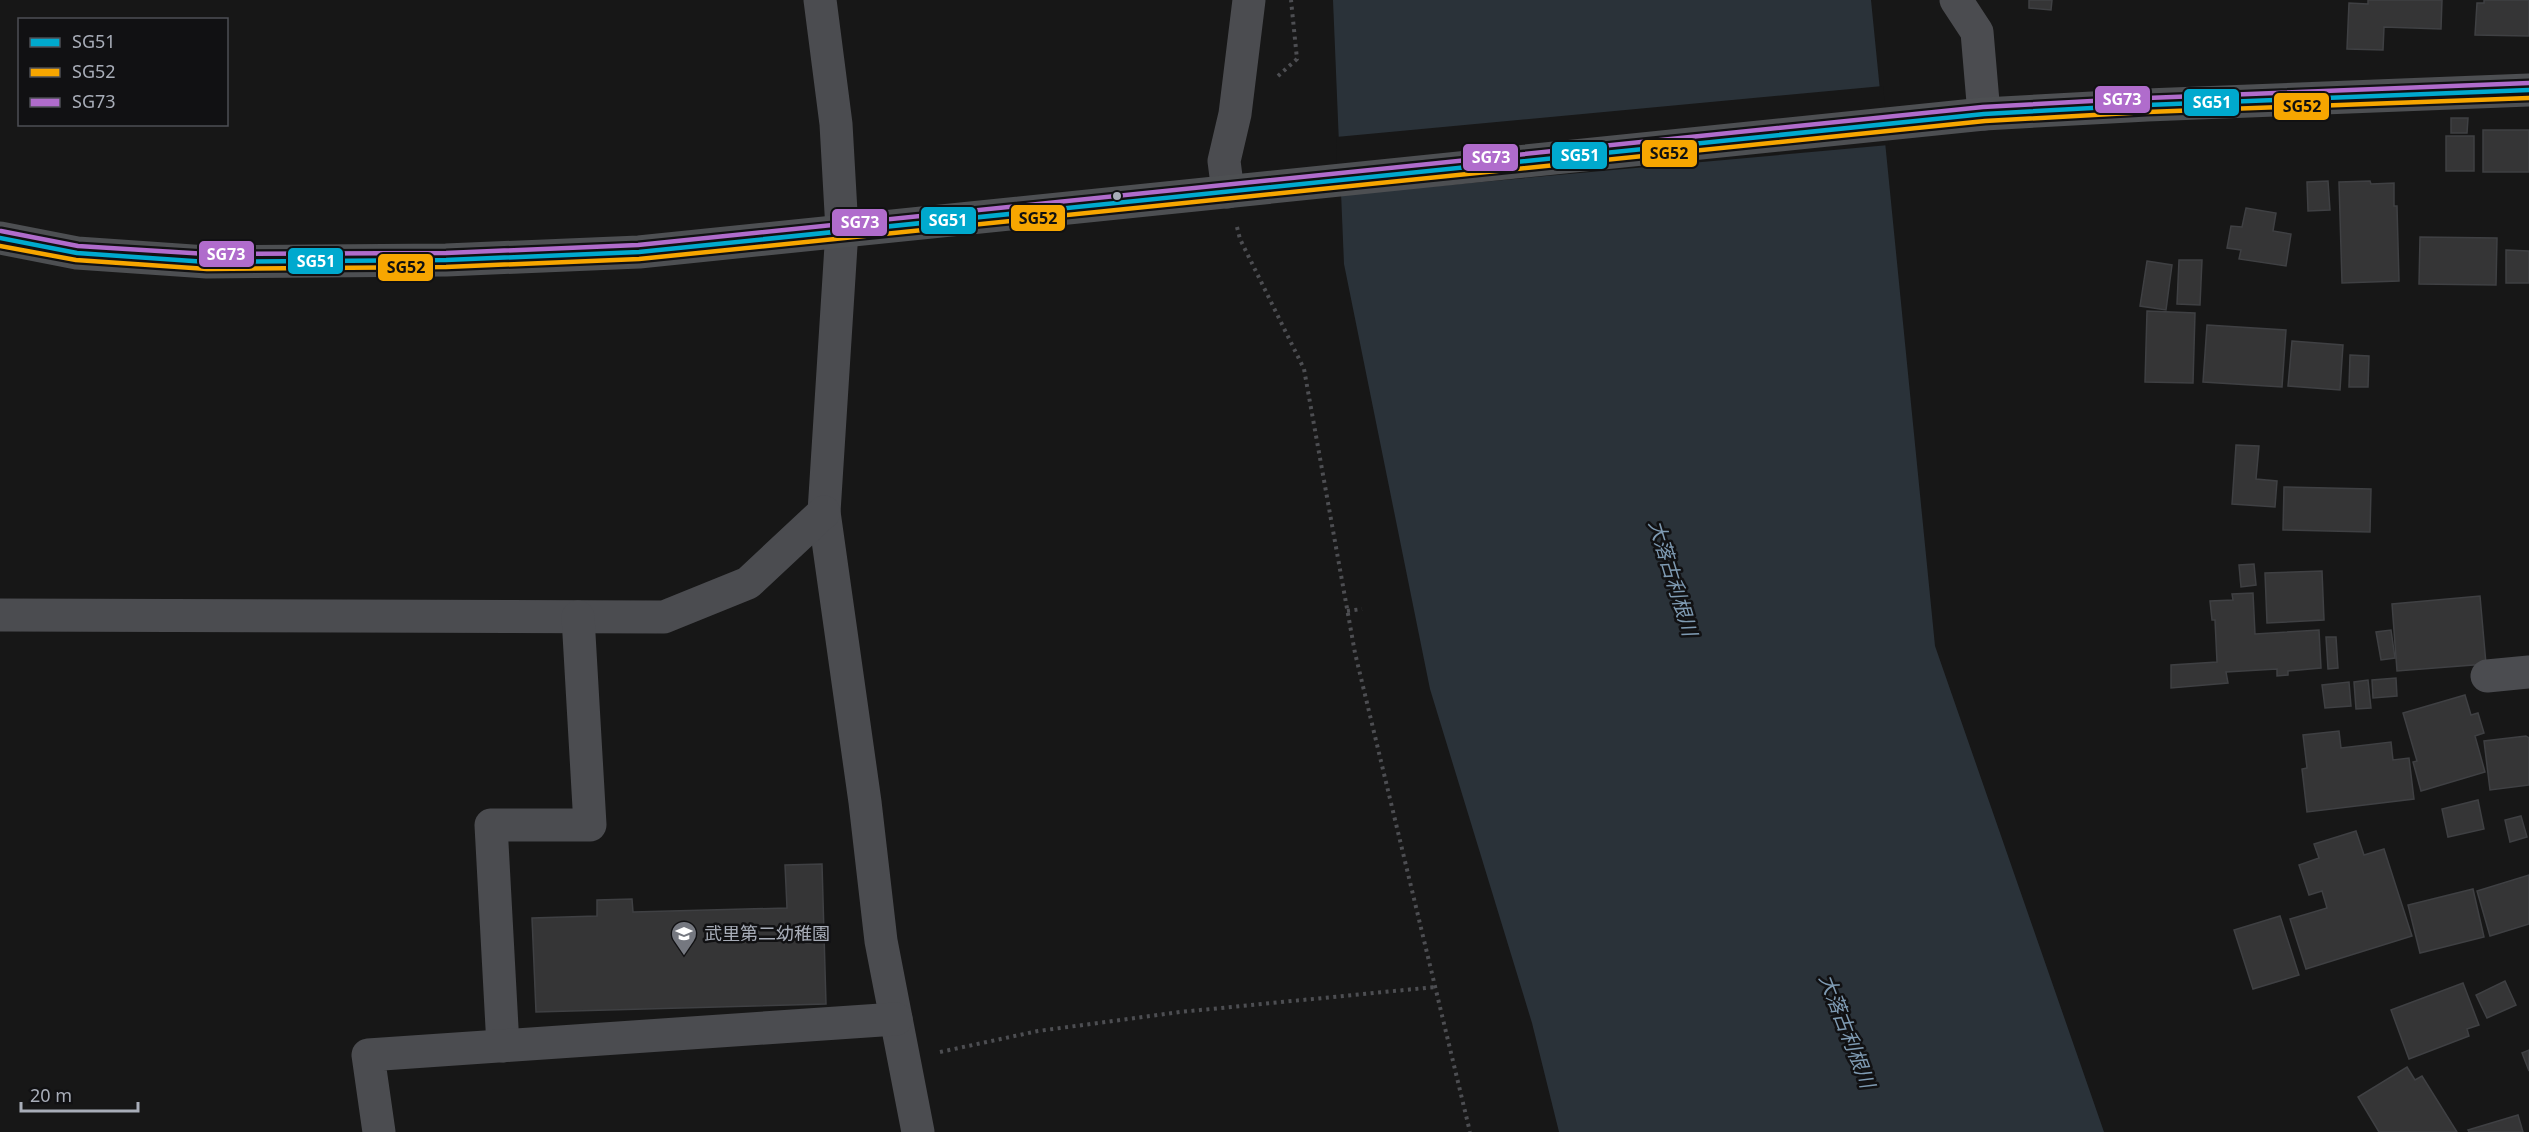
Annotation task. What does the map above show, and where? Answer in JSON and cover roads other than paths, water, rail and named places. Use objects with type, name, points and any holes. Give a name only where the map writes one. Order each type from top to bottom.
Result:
[{"type":"main road","points":[[0,238],[77,253],[207,262],[434,260],[639,252],[1984,114],[2146,105],[2529,90]]},
{"type":"street","points":[[820,0],[836,124],[843,230],[824,512],[865,802],[881,941],[918,1132]]},
{"type":"street","points":[[1228,192],[1224,161],[1235,114],[1249,0]]},
{"type":"street","points":[[1956,0],[1977,32],[1984,114]]},
{"type":"street","points":[[0,615],[664,617],[748,583],[824,512]]},
{"type":"street","points":[[503,1046],[491,825],[590,825],[578,617]]},
{"type":"street","points":[[2487,676],[2529,672]]},
{"type":"street","points":[[379,1132],[368,1055],[896,1019]]},
{"type":"water","name":"大落古利根川","points":[[1333,0],[1871,0],[1935,646],[2104,1132],[1559,1132],[1532,1023],[1430,689],[1344,264]]},
{"type":"place","name":"武里第二幼稚園","points":[[684,957]]}]
